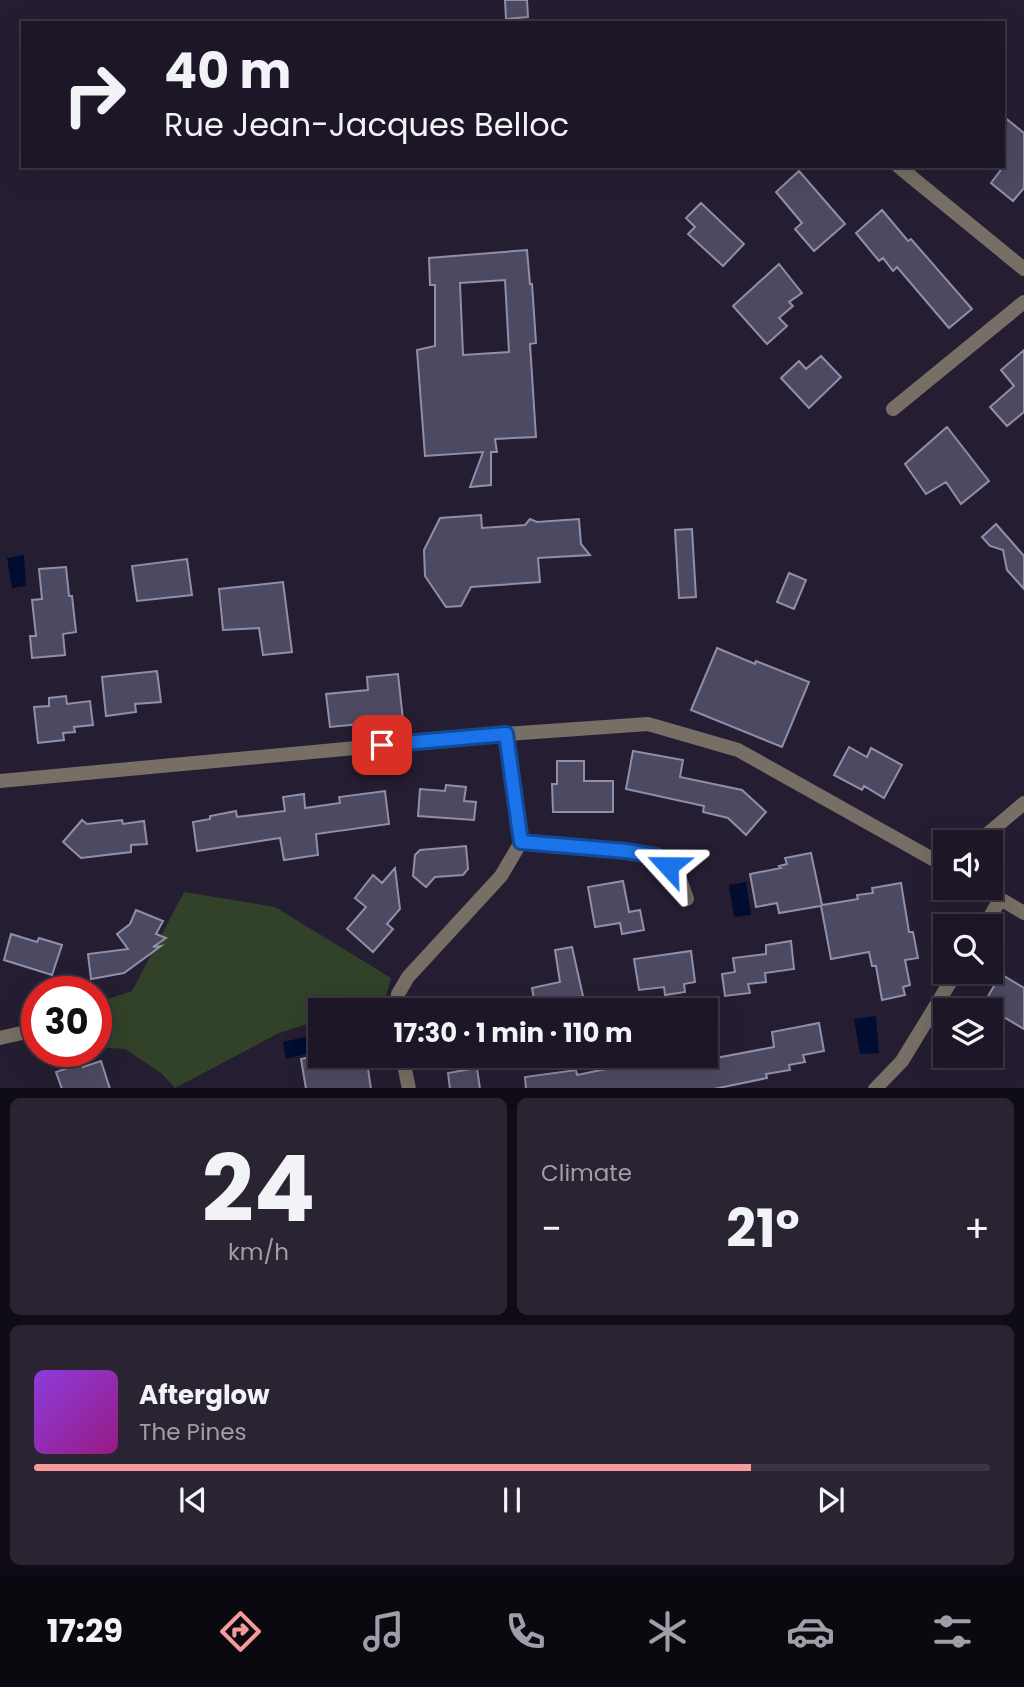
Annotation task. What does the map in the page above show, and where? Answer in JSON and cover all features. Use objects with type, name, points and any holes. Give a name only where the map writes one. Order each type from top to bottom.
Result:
[{"type":"street","points":[[900,168],[1024,269]]},
{"type":"street","points":[[893,408],[1024,302]]},
{"type":"street","points":[[0,782],[506,734],[648,724],[738,750],[933,859]]},
{"type":"street","points":[[398,998],[408,977],[501,876],[521,842],[506,734]]},
{"type":"street","points":[[992,830],[1024,803]]},
{"type":"street","points":[[521,842],[656,856],[679,876],[687,899]]},
{"type":"street","points":[[1002,900],[1024,912]]},
{"type":"street","points":[[875,1088],[902,1061],[949,984]]},
{"type":"street","points":[[0,1038],[21,1033]]},
{"type":"street","points":[[405,1068],[409,1088]]},
{"type":"green space","points":[[184,892],[275,907],[391,978],[385,998],[308,998],[308,1024],[279,1033],[175,1088],[161,1073],[125,1049],[112,1048],[112,998],[132,991]]},
{"type":"water","points":[[24,555],[26,586],[12,588],[7,558]]},
{"type":"water","points":[[746,882],[751,915],[734,917],[729,885]]},
{"type":"water","points":[[876,1016],[879,1053],[860,1054],[854,1019]]},
{"type":"water","points":[[308,1036],[308,1053],[286,1059],[283,1042]]},
{"type":"building","points":[[505,0],[527,0],[528,17],[506,19]]},
{"type":"building","points":[[1005,118],[1024,133],[1024,188],[1013,201],[991,183],[1005,168]]},
{"type":"building","points":[[799,171],[845,224],[814,251],[795,229],[802,223],[776,192]]},
{"type":"building","points":[[701,203],[744,244],[723,266],[688,234],[695,227],[686,218]]},
{"type":"building","points":[[882,210],[972,309],[949,328],[897,267],[893,271],[883,258],[879,261],[856,233]]},
{"type":"building","points":[[527,250],[536,343],[530,344],[536,437],[495,439],[497,452],[491,452],[491,485],[470,487],[483,452],[425,456],[417,350],[435,346],[435,285],[430,285],[429,258]],"holes":[[[505,280],[509,352],[463,355],[460,283]]]},
{"type":"building","points":[[779,264],[802,293],[789,302],[793,306],[779,318],[787,326],[767,344],[733,306]]},
{"type":"building","points":[[1024,350],[1024,412],[1007,426],[990,407],[1014,386],[1001,370]]},
{"type":"building","points":[[821,356],[841,377],[809,408],[781,378],[799,361],[806,369]]},
{"type":"building","points":[[947,427],[989,481],[961,504],[946,482],[926,494],[905,464]]},
{"type":"building","points":[[481,515],[482,528],[525,525],[530,519],[537,522],[579,519],[581,544],[590,555],[538,558],[540,582],[471,587],[461,606],[446,607],[425,576],[424,550],[440,518]]},
{"type":"building","points":[[996,524],[1024,556],[1024,589],[1007,570],[1003,550],[990,546],[982,537]]},
{"type":"building","points":[[692,529],[696,597],[679,598],[675,530]]},
{"type":"building","points":[[187,559],[192,595],[137,601],[132,566]]},
{"type":"building","points":[[66,567],[76,632],[63,634],[65,655],[32,658],[30,636],[36,636],[32,600],[42,599],[39,569]]},
{"type":"building","points":[[789,573],[806,580],[794,609],[777,602]]},
{"type":"building","points":[[283,582],[292,652],[263,655],[259,628],[223,630],[219,589]]},
{"type":"building","points":[[717,648],[809,682],[782,747],[691,710]]},
{"type":"building","points":[[157,671],[161,702],[135,704],[136,712],[106,716],[102,677]]},
{"type":"building","points":[[398,674],[403,720],[330,727],[326,694],[368,690],[367,677]]},
{"type":"building","points":[[66,696],[67,704],[90,701],[93,725],[74,727],[75,732],[63,733],[64,740],[38,743],[34,707],[49,706],[49,698]]},
{"type":"building","points":[[849,747],[867,757],[871,748],[902,765],[884,798],[864,786],[862,790],[834,775]]},
{"type":"building","points":[[633,751],[683,760],[680,777],[742,790],[766,812],[746,835],[728,818],[703,812],[704,806],[626,789]]},
{"type":"building","points":[[557,761],[584,761],[584,781],[613,781],[613,812],[553,812],[552,784],[557,784]]},
{"type":"building","points":[[446,785],[466,787],[464,801],[476,802],[474,820],[418,816],[420,789],[445,791]]},
{"type":"building","points":[[385,791],[389,824],[316,834],[318,855],[284,860],[280,838],[197,851],[193,822],[210,819],[210,816],[236,811],[237,817],[285,811],[283,797],[304,794],[305,808],[340,803],[339,797]]},
{"type":"building","points":[[82,820],[87,824],[122,820],[123,824],[144,821],[147,844],[131,845],[131,852],[81,858],[63,842]]},
{"type":"building","points":[[466,846],[468,869],[463,875],[435,877],[426,887],[413,876],[415,855],[420,850]]},
{"type":"building","points":[[811,853],[822,905],[858,899],[857,895],[873,893],[872,888],[901,883],[909,932],[913,932],[918,958],[905,960],[910,985],[903,987],[905,995],[882,1000],[876,966],[872,966],[869,952],[831,959],[821,906],[779,913],[777,903],[756,907],[750,874],[781,868],[779,866],[787,864],[785,858]]},
{"type":"building","points":[[395,868],[400,909],[387,924],[393,929],[373,952],[347,929],[366,907],[355,898],[373,875],[382,883]]},
{"type":"building","points":[[623,881],[629,912],[640,910],[644,930],[622,934],[620,923],[595,927],[588,887]]},
{"type":"building","points":[[136,910],[163,921],[156,934],[166,938],[153,947],[161,946],[124,973],[91,976],[88,954],[128,949],[117,934],[130,924]]},
{"type":"building","points":[[11,934],[37,942],[39,938],[62,945],[52,975],[4,960]]},
{"type":"building","points":[[791,941],[794,969],[765,973],[766,982],[748,984],[750,993],[725,996],[722,974],[735,972],[733,958],[766,954],[766,945]]},
{"type":"building","points":[[572,947],[583,998],[534,998],[532,988],[560,982],[555,950]]},
{"type":"building","points":[[691,951],[695,982],[684,984],[685,992],[665,995],[664,987],[639,990],[634,959]]},
{"type":"building","points":[[1003,975],[1024,988],[1024,1029],[1003,1017],[1003,998],[987,998],[995,984],[1003,984]]},
{"type":"building","points":[[819,1023],[824,1051],[803,1055],[805,1062],[789,1065],[790,1070],[766,1074],[767,1078],[719,1088],[526,1088],[525,1077],[576,1070],[577,1075],[611,1068],[718,1068],[718,1058],[774,1047],[772,1032]]},
{"type":"building","points":[[308,1058],[308,1068],[368,1068],[371,1088],[306,1088],[301,1059]]},
{"type":"building","points":[[70,1067],[103,1067],[110,1088],[62,1088],[56,1072]]},
{"type":"building","points":[[477,1068],[480,1088],[450,1088],[448,1073]]},
{"type":"route","points":[[382,745],[506,734],[521,842],[626,851],[656,856],[668,866]]}]
